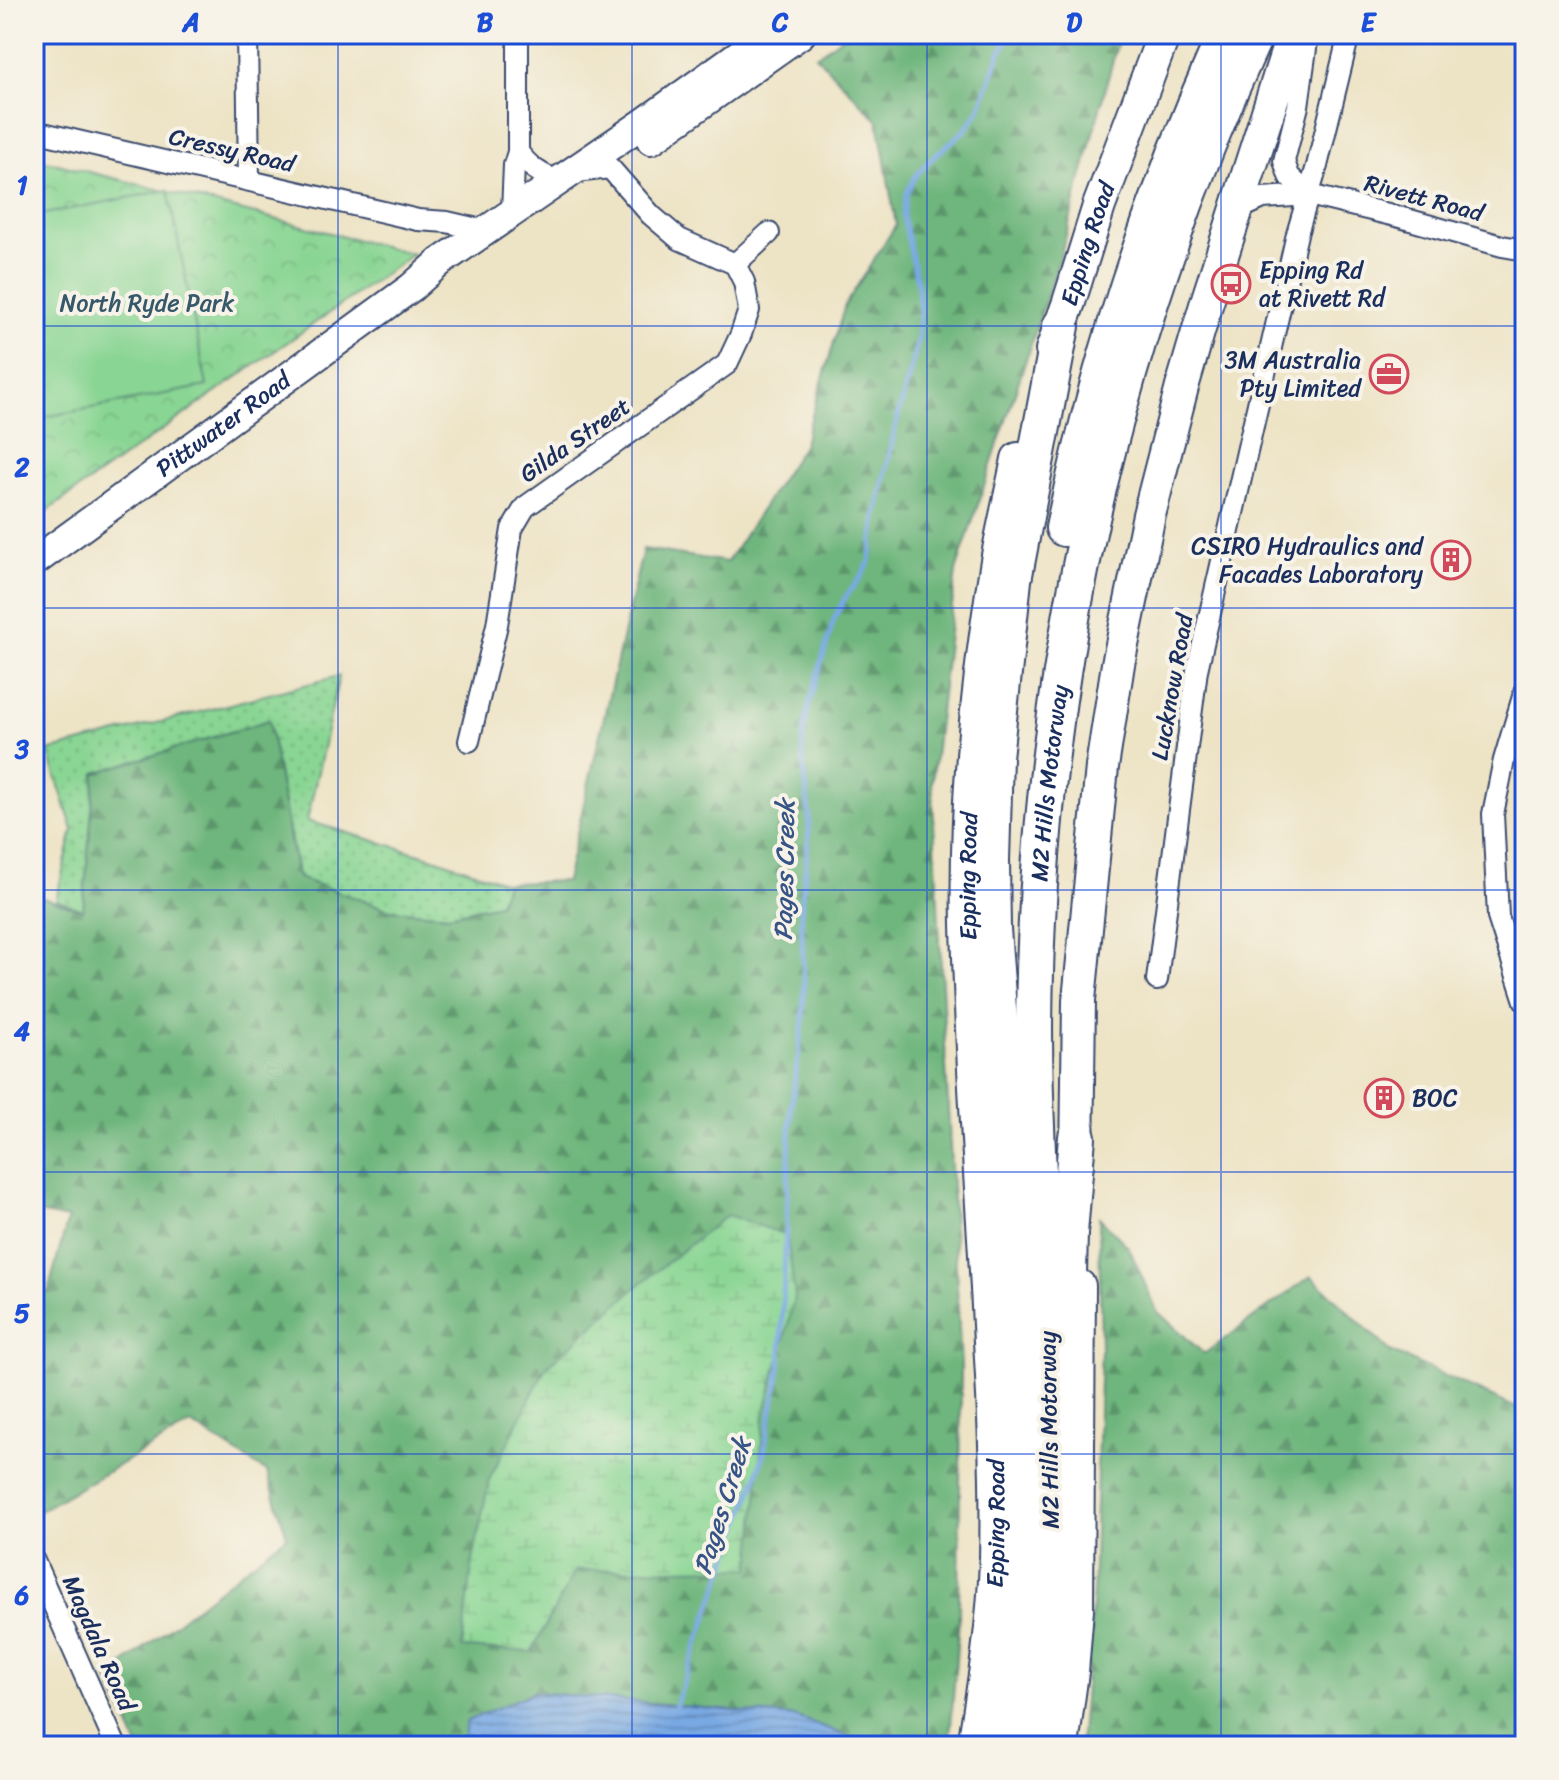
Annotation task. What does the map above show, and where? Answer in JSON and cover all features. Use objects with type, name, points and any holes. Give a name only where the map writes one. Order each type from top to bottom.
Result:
[{"type":"highway","name":"M2 Hills Motorway","points":[[1006,1117],[1013,901],[1019,827],[1028,737],[1056,563],[1101,372],[1135,262],[1194,105],[1226,34]]},
{"type":"highway","name":"M2 Hills Motorway","points":[[1051,1562],[1050,1382],[1036,1128],[1034,1029],[1040,874],[1062,670],[1091,510],[1150,297],[1194,180],[1255,34]]},
{"type":"highway","points":[[995,1742],[1019,1616],[1022,1544],[1020,1393],[1006,1117],[992,929],[994,757],[1013,580],[1061,326]]},
{"type":"highway","points":[[995,1742],[1040,1679],[1066,1388],[1069,1233],[1077,1137]]},
{"type":"main road","name":"Pittwater Road","points":[[412,287],[445,270],[610,168],[801,34]]},
{"type":"main road","name":"Epping Road","points":[[995,1742],[987,1663],[996,1560],[995,1443],[968,922],[968,839],[977,709],[997,564],[1020,451],[1099,206],[1164,34]]},
{"type":"main road","points":[[1063,1740],[1077,1609],[1080,985],[1102,767],[1118,664],[1149,515],[1182,387],[1293,34]]},
{"type":"main road","name":"Pittwater Road","points":[[34,562],[412,287],[440,262],[642,124],[755,39]]},
{"type":"street","points":[[247,34],[249,180]]},
{"type":"street","points":[[512,212],[514,165],[518,152],[518,34]]},
{"type":"street","points":[[1308,34],[1298,106],[1284,164],[1289,176],[1309,195]]},
{"type":"street","name":"Lucknow Road","points":[[1157,980],[1197,670],[1297,234],[1349,34]]},
{"type":"street","points":[[518,152],[527,164],[543,175],[565,176],[610,168],[642,124]]},
{"type":"street","name":"Cressy Road","points":[[34,131],[418,220],[447,222],[486,231]]},
{"type":"street","points":[[610,168],[651,215],[679,239],[735,264],[769,233]]},
{"type":"street","name":"Rivett Road","points":[[1237,210],[1263,198],[1309,195],[1525,250]]},
{"type":"street","points":[[418,220],[439,232],[444,252],[440,262]]},
{"type":"street","name":"Gilda Street","points":[[469,741],[497,625],[512,529],[525,507],[727,364],[749,310],[744,282],[735,264]]},
{"type":"street","points":[[1525,690],[1504,760],[1493,814],[1498,917],[1525,1001]]},
{"type":"street","name":"Magdala Road","points":[[34,1561],[116,1746]]},
{"type":"green space","points":[[846,34],[1120,34],[1060,257],[956,571],[932,783],[961,1367],[959,1618],[948,1746],[874,1746],[797,1717],[534,1692],[468,1721],[461,1746],[138,1746],[107,1677],[287,1536],[267,1472],[191,1424],[39,1511],[34,1501],[34,1292],[48,1292],[68,1219],[34,1212],[34,895],[83,910],[95,773],[269,720],[298,878],[390,910],[449,915],[499,904],[506,883],[566,881],[643,549],[727,562],[803,446],[845,305],[896,225],[878,121],[816,56]]},
{"type":"green space","name":"North Ryde Park","points":[[34,158],[413,254],[34,520]]},
{"type":"green space","points":[[168,190],[207,386],[34,419],[34,216]]},
{"type":"green space","points":[[339,676],[307,821],[506,883],[500,904],[449,915],[390,910],[298,878],[268,720],[83,910],[56,900],[73,830],[48,751]]},
{"type":"green space","points":[[727,1215],[787,1235],[795,1297],[764,1415],[751,1568],[576,1570],[531,1652],[462,1648],[472,1566],[489,1480],[546,1367],[640,1284]]},
{"type":"green space","points":[[1099,1217],[1129,1248],[1157,1311],[1204,1354],[1311,1276],[1390,1351],[1525,1412],[1525,1746],[1080,1746],[1093,1594],[1101,1349]]},
{"type":"water","points":[[534,1692],[797,1717],[874,1746],[461,1746],[467,1721]]},
{"type":"waterway","name":"Pages Creek","points":[[674,1710],[756,1479],[780,1369],[791,1108],[803,1021],[801,911],[809,832],[802,750],[804,729],[834,619],[870,561],[876,516],[895,428],[918,341],[918,286],[903,216],[906,195],[915,176],[965,130],[978,112],[1000,53],[1016,34]]},
{"type":"place","name":"Epping Rd at Rivett Rd","points":[[1231,284]]},
{"type":"place","name":"3M Australia Pty Limited","points":[[1389,374]]},
{"type":"place","name":"CSIRO Hydraulics and Facades Laboratory","points":[[1451,560]]},
{"type":"place","name":"BOC","points":[[1384,1098]]}]
